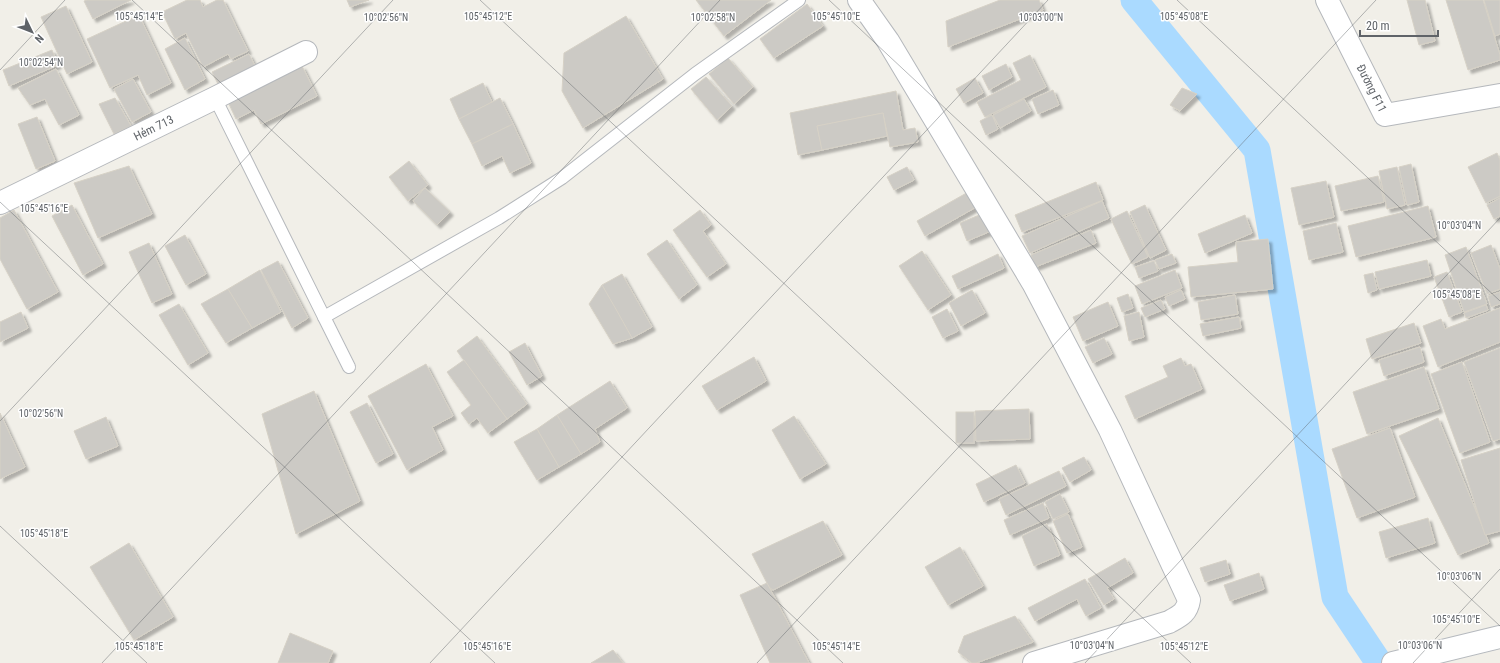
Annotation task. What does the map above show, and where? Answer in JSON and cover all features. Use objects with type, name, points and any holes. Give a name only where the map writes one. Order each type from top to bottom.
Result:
[{"type":"street","points":[[859,0],[888,41],[1033,283],[1110,430],[1190,600],[1188,608],[1183,614],[1169,622],[1034,663]]},
{"type":"street","name":"Đường F11","points":[[1327,0],[1385,115],[1500,95]]},
{"type":"street","name":"Hẻm 713","points":[[0,203],[216,98],[306,52]]},
{"type":"street","points":[[1393,663],[1500,637]]},
{"type":"lane","points":[[325,320],[499,218],[562,178],[695,74],[799,0]]},
{"type":"lane","points":[[216,98],[348,367]]},
{"type":"building","points":[[131,0],[93,19],[84,1]]},
{"type":"building","points":[[187,0],[200,0],[203,7],[217,0],[223,0],[248,51],[231,59],[228,54],[203,67],[186,33],[175,39],[162,12]]},
{"type":"building","points":[[347,0],[369,0],[350,7]]},
{"type":"building","points":[[696,0],[771,0],[724,36]]},
{"type":"building","points":[[1000,0],[1039,0],[1043,10],[948,47],[946,21]]},
{"type":"building","points":[[1407,0],[1425,0],[1435,41],[1419,45]]},
{"type":"building","points":[[1446,0],[1483,0],[1500,55],[1500,60],[1468,70]]},
{"type":"building","points":[[1484,0],[1500,0],[1500,34],[1495,36]]},
{"type":"building","points":[[807,4],[823,26],[774,58],[760,39]]},
{"type":"building","points":[[66,6],[92,62],[67,74],[41,17]]},
{"type":"building","points":[[139,15],[171,83],[147,95],[138,75],[110,88],[87,39]]},
{"type":"building","points":[[626,16],[663,79],[583,128],[562,91],[564,53]]},
{"type":"building","points":[[185,38],[205,79],[185,90],[165,49]]},
{"type":"building","points":[[52,50],[58,65],[9,86],[3,70]]},
{"type":"building","points":[[249,54],[255,66],[218,84],[212,72]]},
{"type":"building","points":[[1030,55],[1046,87],[985,117],[977,102],[1021,80],[1013,63]]},
{"type":"building","points":[[728,58],[753,87],[734,104],[709,74]]},
{"type":"building","points":[[1006,64],[1012,77],[989,90],[982,76]]},
{"type":"building","points":[[302,66],[317,96],[261,124],[254,110],[236,119],[228,102]]},
{"type":"building","points":[[56,69],[79,115],[59,125],[45,99],[30,105],[18,88]]},
{"type":"building","points":[[706,77],[732,106],[717,120],[691,89]]},
{"type":"building","points":[[975,78],[983,93],[964,103],[956,89]]},
{"type":"building","points":[[133,79],[151,112],[132,122],[114,89]]},
{"type":"building","points":[[483,83],[492,102],[459,119],[450,99]]},
{"type":"building","points":[[1182,88],[1197,94],[1180,111],[1170,105]]},
{"type":"building","points":[[1053,90],[1059,105],[1038,114],[1032,99]]},
{"type":"building","points":[[896,91],[903,130],[915,128],[918,142],[890,147],[883,113],[817,126],[822,150],[798,155],[790,113]]},
{"type":"building","points":[[115,98],[131,126],[114,134],[99,104]]},
{"type":"building","points":[[500,98],[513,124],[472,144],[459,119]]},
{"type":"building","points":[[1024,99],[1031,111],[1000,128],[993,115]]},
{"type":"building","points":[[883,113],[887,136],[822,150],[817,126]]},
{"type":"building","points":[[992,115],[998,129],[986,135],[980,121]]},
{"type":"building","points":[[37,117],[55,161],[36,169],[18,124]]},
{"type":"building","points":[[513,124],[531,163],[510,173],[502,156],[482,166],[472,144]]},
{"type":"building","points":[[1497,153],[1500,160],[1500,196],[1486,203],[1468,167]]},
{"type":"building","points":[[409,161],[428,185],[408,201],[389,177]]},
{"type":"building","points":[[1411,164],[1419,202],[1407,205],[1399,167]]},
{"type":"building","points":[[129,166],[152,214],[98,238],[74,183]]},
{"type":"building","points":[[907,167],[914,180],[894,190],[887,177]]},
{"type":"building","points":[[1397,167],[1405,205],[1387,209],[1379,171]]},
{"type":"building","points":[[1378,176],[1384,202],[1341,211],[1335,186]]},
{"type":"building","points":[[1326,181],[1334,217],[1299,225],[1291,188]]},
{"type":"building","points":[[1096,182],[1103,200],[1022,232],[1015,215]]},
{"type":"building","points":[[425,188],[450,212],[437,225],[413,201]]},
{"type":"building","points":[[970,191],[978,206],[925,236],[917,221]]},
{"type":"building","points":[[1500,198],[1500,216],[1494,219],[1487,205]]},
{"type":"building","points":[[1102,201],[1109,218],[1030,253],[1022,236]]},
{"type":"building","points":[[72,205],[103,264],[83,275],[52,216]]},
{"type":"building","points":[[1145,205],[1166,250],[1150,258],[1130,212]]},
{"type":"building","points":[[1428,206],[1436,237],[1356,257],[1348,226]]},
{"type":"building","points":[[14,210],[58,292],[27,309],[0,259],[0,218]]},
{"type":"building","points":[[700,210],[711,225],[703,231],[726,264],[707,277],[673,230]]},
{"type":"building","points":[[1127,211],[1148,257],[1132,264],[1111,219]]},
{"type":"building","points":[[984,213],[991,231],[967,241],[960,223]]},
{"type":"building","points":[[1245,215],[1252,233],[1205,253],[1198,234]]},
{"type":"building","points":[[1336,223],[1343,252],[1309,260],[1303,231]]},
{"type":"building","points":[[1091,230],[1096,243],[1035,267],[1031,255]]},
{"type":"building","points":[[185,235],[206,274],[186,285],[165,246]]},
{"type":"building","points":[[1268,239],[1273,289],[1191,297],[1188,267],[1238,262],[1236,242]]},
{"type":"building","points":[[667,240],[697,285],[679,299],[647,254]]},
{"type":"building","points":[[149,243],[172,294],[152,303],[129,252]]},
{"type":"building","points":[[1491,245],[1500,269],[1500,289],[1487,294],[1471,253]]},
{"type":"building","points":[[1466,247],[1487,304],[1464,312],[1445,255]]},
{"type":"building","points":[[922,251],[951,295],[928,310],[899,266]]},
{"type":"building","points":[[998,254],[1004,268],[958,289],[952,276]]},
{"type":"building","points":[[1172,254],[1176,263],[1159,269],[1155,260]]},
{"type":"building","points":[[1427,260],[1431,276],[1379,289],[1375,272]]},
{"type":"building","points":[[278,261],[308,318],[292,328],[261,270]]},
{"type":"building","points":[[1154,261],[1158,271],[1139,278],[1135,267]]},
{"type":"building","points":[[260,270],[281,312],[252,328],[228,289]]},
{"type":"building","points":[[1175,270],[1182,288],[1142,304],[1135,286]]},
{"type":"building","points":[[1447,272],[1462,312],[1449,317],[1434,277]]},
{"type":"building","points":[[1373,273],[1377,290],[1368,293],[1364,275]]},
{"type":"building","points":[[622,274],[652,327],[632,338],[602,285]]},
{"type":"building","points":[[602,285],[632,338],[613,344],[589,304]]},
{"type":"building","points":[[228,289],[252,328],[226,343],[201,304]]},
{"type":"building","points":[[972,290],[985,313],[961,326],[949,303]]},
{"type":"building","points":[[1181,290],[1185,299],[1169,306],[1165,297]]},
{"type":"building","points":[[1500,292],[1500,304],[1491,307],[1488,296]]},
{"type":"building","points":[[1128,294],[1133,308],[1122,312],[1117,298]]},
{"type":"building","points":[[1235,295],[1238,314],[1201,320],[1198,302]]},
{"type":"building","points":[[1161,300],[1165,309],[1145,317],[1141,308]]},
{"type":"building","points":[[1108,302],[1118,326],[1083,341],[1073,317]]},
{"type":"building","points":[[179,304],[208,353],[188,365],[159,315]]},
{"type":"building","points":[[1486,305],[1488,310],[1466,318],[1464,313]]},
{"type":"building","points":[[1500,308],[1500,342],[1438,367],[1423,326],[1441,319],[1445,329]]},
{"type":"building","points":[[947,309],[958,331],[943,338],[932,317]]},
{"type":"building","points":[[21,312],[28,328],[0,342],[0,322]]},
{"type":"building","points":[[1139,312],[1144,337],[1129,341],[1124,316]]},
{"type":"building","points":[[1239,317],[1241,328],[1203,336],[1200,324]]},
{"type":"building","points":[[1414,323],[1421,343],[1372,359],[1366,339]]},
{"type":"building","points":[[477,336],[527,404],[507,419],[457,351]]},
{"type":"building","points":[[1104,338],[1112,354],[1093,363],[1085,347]]},
{"type":"building","points":[[525,343],[542,376],[527,385],[509,352]]},
{"type":"building","points":[[1420,347],[1424,362],[1384,376],[1379,360]]},
{"type":"building","points":[[1500,348],[1500,439],[1493,441],[1464,362]]},
{"type":"building","points":[[754,357],[766,381],[717,410],[702,386]]},
{"type":"building","points":[[1181,358],[1185,366],[1191,364],[1202,389],[1135,419],[1125,396],[1168,377],[1163,366]]},
{"type":"building","points":[[464,360],[507,419],[488,433],[477,418],[469,424],[461,413],[471,405],[447,372]]},
{"type":"building","points":[[1462,362],[1490,442],[1460,453],[1431,374]]},
{"type":"building","points":[[426,364],[453,416],[432,427],[443,450],[407,470],[368,396]]},
{"type":"building","points":[[1424,367],[1439,409],[1367,434],[1353,392]]},
{"type":"building","points":[[610,381],[627,408],[595,429],[600,442],[581,454],[557,415]]},
{"type":"building","points":[[314,391],[360,501],[296,534],[262,414]]},
{"type":"building","points":[[367,403],[393,454],[376,463],[350,412]]},
{"type":"building","points":[[1029,409],[1030,439],[976,441],[975,411]]},
{"type":"building","points":[[956,412],[974,412],[974,443],[956,443]]},
{"type":"building","points":[[0,413],[25,467],[0,479]]},
{"type":"building","points":[[557,415],[581,454],[559,467],[537,429]]},
{"type":"building","points":[[794,416],[826,464],[800,479],[772,430]]},
{"type":"building","points":[[106,417],[118,446],[86,459],[74,431]]},
{"type":"building","points":[[1438,418],[1489,543],[1458,555],[1399,436]]},
{"type":"building","points":[[1390,428],[1415,497],[1357,518],[1332,449]]},
{"type":"building","points":[[537,429],[559,467],[537,480],[514,442]]},
{"type":"building","points":[[1500,448],[1500,531],[1485,535],[1461,460]]},
{"type":"building","points":[[1084,457],[1091,470],[1070,482],[1062,468]]},
{"type":"building","points":[[1016,465],[1025,483],[984,502],[976,484]]},
{"type":"building","points":[[1059,471],[1066,486],[1006,515],[999,499]]},
{"type":"building","points":[[1060,494],[1069,512],[1053,519],[1045,502]]},
{"type":"building","points":[[1043,503],[1049,518],[1010,535],[1004,520]]},
{"type":"building","points":[[1068,514],[1082,547],[1067,553],[1053,521]]},
{"type":"building","points":[[1428,518],[1435,543],[1386,558],[1379,532]]},
{"type":"building","points":[[823,521],[842,555],[773,590],[769,587],[752,554]]},
{"type":"building","points":[[1047,524],[1060,555],[1034,566],[1022,536]]},
{"type":"building","points":[[129,543],[173,617],[134,640],[90,567]]},
{"type":"building","points":[[960,547],[983,586],[948,605],[925,567]]},
{"type":"building","points":[[1125,558],[1133,573],[1107,588],[1114,599],[1104,605],[1088,579]]},
{"type":"building","points":[[1226,560],[1230,574],[1205,582],[1200,568]]},
{"type":"building","points":[[1259,573],[1264,589],[1230,601],[1224,585]]},
{"type":"building","points":[[1085,579],[1101,608],[1086,616],[1077,599],[1035,621],[1028,608]]},
{"type":"building","points":[[767,583],[809,663],[770,663],[740,595]]},
{"type":"building","points":[[1015,616],[1033,642],[976,663],[972,663],[958,652],[964,636]]},
{"type":"building","points":[[290,633],[333,651],[328,663],[278,663]]},
{"type":"building","points":[[613,650],[623,663],[591,663]]},
{"type":"waterway","points":[[1134,0],[1257,150],[1335,597],[1379,663]]}]
